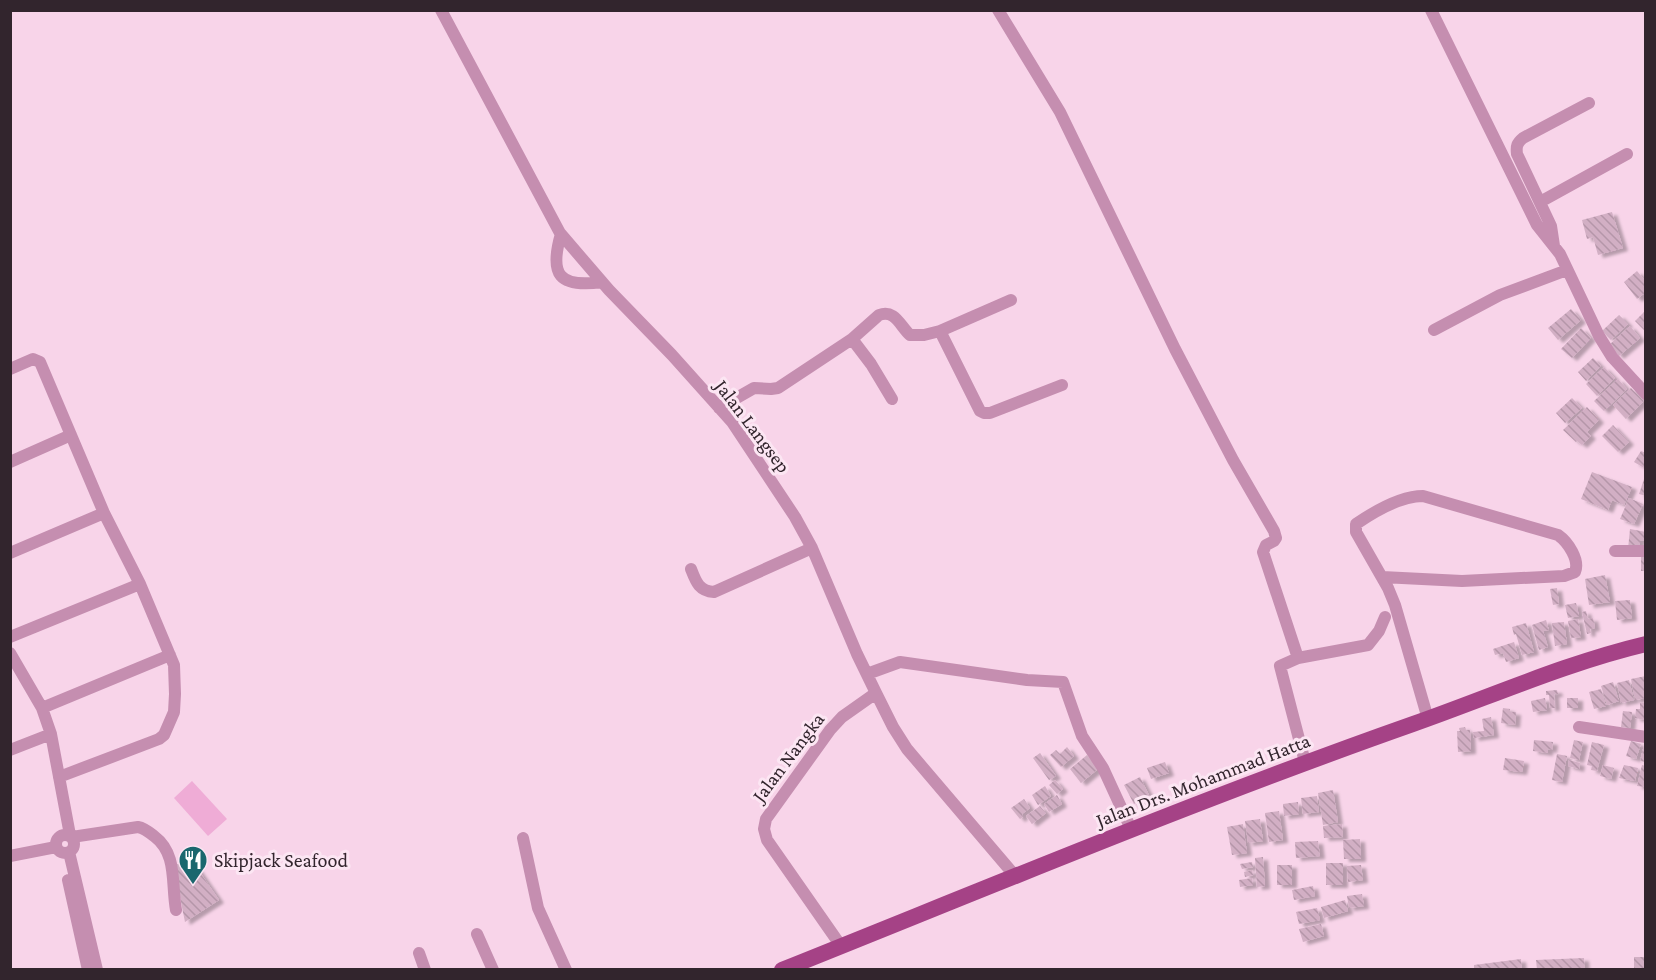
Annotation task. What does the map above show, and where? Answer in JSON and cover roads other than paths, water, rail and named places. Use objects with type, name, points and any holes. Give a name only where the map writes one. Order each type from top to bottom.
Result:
[{"type":"main road","name":"Jalan Drs. Mohammad Hatta","points":[[782,969],[1305,762],[1580,664],[1646,644]]},
{"type":"street","name":"Jalan Langsep","points":[[441,10],[561,234],[602,282],[732,422],[812,548],[857,654],[893,727],[907,748],[1016,877]]},
{"type":"street","points":[[998,10],[1060,112],[1180,358],[1233,460],[1274,531],[1276,538],[1266,545],[1263,552],[1298,658]]},
{"type":"street","points":[[1431,10],[1537,225],[1560,254],[1599,336],[1612,357],[1646,394]]},
{"type":"street","points":[[1554,247],[1551,226],[1517,154],[1518,142],[1589,103]]},
{"type":"street","points":[[1540,202],[1627,154]]},
{"type":"street","points":[[561,234],[555,261],[557,270],[563,278],[572,283],[602,282]]},
{"type":"street","points":[[1434,330],[1500,295],[1567,270]]},
{"type":"street","points":[[719,408],[754,388],[778,388],[852,339],[879,315],[885,313],[894,316],[910,335],[924,335],[1011,300]]},
{"type":"street","points":[[940,330],[980,411],[984,413],[990,413],[1062,385]]},
{"type":"street","points":[[852,339],[871,364],[892,399]]},
{"type":"street","points":[[10,369],[33,359],[40,362],[104,513],[140,584],[174,665],[174,712],[164,735],[60,781]]},
{"type":"street","points":[[10,462],[71,435]]},
{"type":"street","points":[[1385,582],[1553,577],[1570,575],[1575,572],[1576,560],[1566,542],[1558,535],[1418,496],[1372,513],[1356,524],[1356,532],[1385,582],[1395,605],[1428,719]]},
{"type":"street","points":[[10,553],[104,513]]},
{"type":"street","points":[[691,569],[698,586],[705,592],[714,592],[812,548]]},
{"type":"street","points":[[1615,551],[1646,551]]},
{"type":"street","points":[[10,637],[140,584]]},
{"type":"street","points":[[1305,762],[1280,666],[1298,658],[1368,645],[1385,617]]},
{"type":"street","points":[[10,653],[42,708],[51,734],[66,809],[67,845],[88,969]]},
{"type":"street","points":[[42,708],[170,655]]},
{"type":"street","points":[[867,674],[900,662],[1027,680],[1063,682],[1082,736],[1103,768],[1131,830]]},
{"type":"street","name":"Jalan Nangka","points":[[841,946],[767,840],[764,829],[766,819],[831,730],[842,717],[876,693]]},
{"type":"street","points":[[1579,727],[1646,737]]},
{"type":"street","points":[[16,748],[51,734]]},
{"type":"street","points":[[10,856],[67,845],[141,835],[145,830],[160,840],[169,852],[176,910]]},
{"type":"street","points":[[523,838],[538,908],[566,969]]},
{"type":"street","points":[[67,845],[98,969]]},
{"type":"street","points":[[477,934],[493,969]]},
{"type":"street","points":[[419,953],[425,969]]},
{"type":"place","name":"Skipjack Seafood","points":[[193,886]]}]
